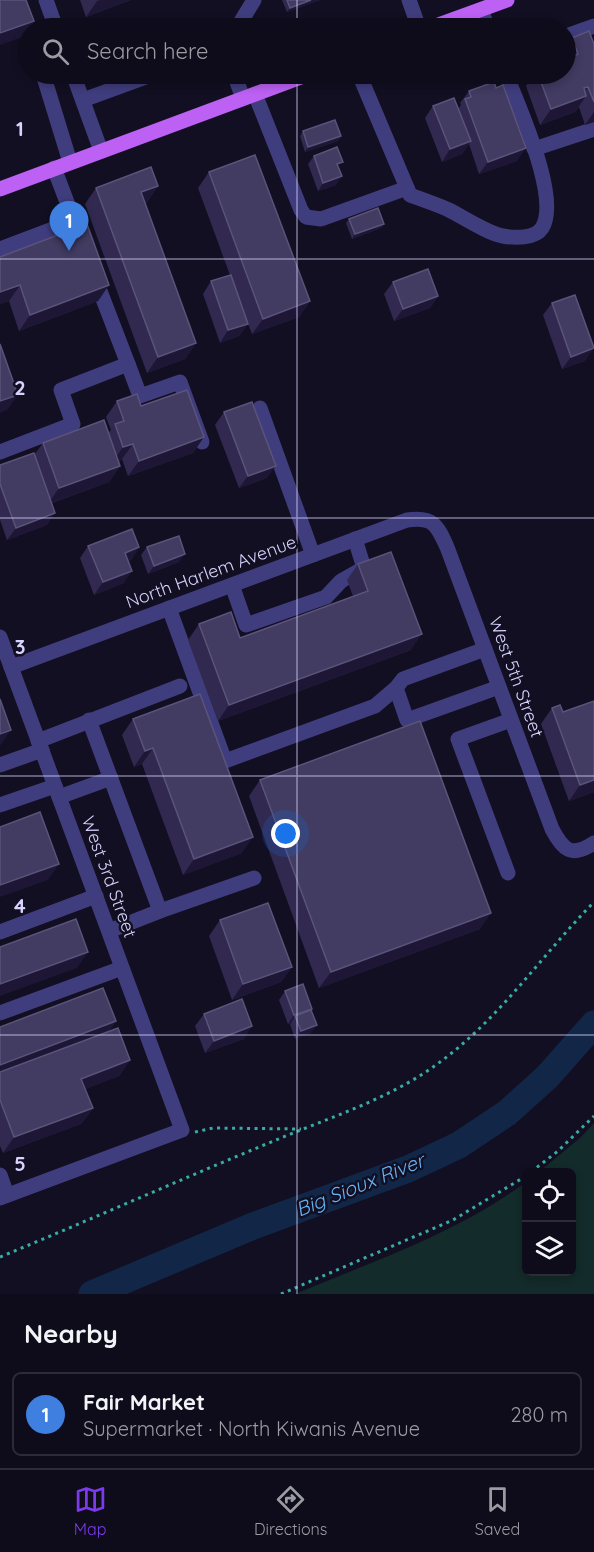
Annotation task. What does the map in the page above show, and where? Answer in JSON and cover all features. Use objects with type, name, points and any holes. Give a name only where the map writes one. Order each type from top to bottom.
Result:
[{"type":"main road","points":[[458,18],[507,0]]},
{"type":"main road","points":[[0,189],[282,84]]},
{"type":"street","points":[[16,0],[23,18]]},
{"type":"street","points":[[46,0],[52,18]]},
{"type":"street","points":[[243,18],[254,0]]},
{"type":"street","points":[[409,0],[415,18]]},
{"type":"street","points":[[481,10],[484,18]]},
{"type":"street","points":[[576,32],[594,26]]},
{"type":"street","points":[[46,84],[70,162]]},
{"type":"street","points":[[77,84],[101,151]]},
{"type":"street","points":[[83,100],[127,84]]},
{"type":"street","points":[[241,84],[249,96],[306,217],[321,219],[407,188]]},
{"type":"street","points":[[363,84],[410,195],[447,209],[500,236],[533,235],[541,230],[546,217],[546,191],[534,149],[510,84]]},
{"type":"street","points":[[534,149],[594,129]]},
{"type":"street","points":[[54,168],[140,396],[180,382],[202,442]]},
{"type":"street","points":[[0,249],[74,221]]},
{"type":"street","points":[[0,452],[73,424],[61,390],[128,364]]},
{"type":"street","points":[[260,408],[313,555]]},
{"type":"street","name":"North Harlem Avenue","points":[[11,667],[407,520],[426,519]]},
{"type":"street","name":"West 5th Street","points":[[426,519],[434,524],[440,533],[552,829],[562,846],[568,850],[583,850],[594,843]]},
{"type":"street","points":[[232,585],[246,625],[326,597],[341,581],[363,568],[356,539]]},
{"type":"street","points":[[169,608],[225,761],[375,706],[403,679],[485,650]]},
{"type":"street","name":"West 3rd Street","points":[[0,637],[182,1130]]},
{"type":"street","points":[[0,765],[89,720],[180,686]]},
{"type":"street","points":[[396,688],[407,720],[499,687]]},
{"type":"street","points":[[89,720],[160,911]]},
{"type":"street","points":[[508,873],[458,739],[511,720]]},
{"type":"street","points":[[0,805],[111,778]]},
{"type":"street","points":[[109,931],[254,878]]},
{"type":"street","points":[[0,932],[96,896]]},
{"type":"street","points":[[0,1012],[122,968]]},
{"type":"street","points":[[0,1175],[4,1196],[182,1130]]},
{"type":"path","points":[[0,1257],[372,1100],[438,1064],[493,1015],[594,902]]},
{"type":"path","points":[[537,1168],[594,1116]]},
{"type":"path","points":[[182,1130],[196,1133],[213,1128],[303,1130]]},
{"type":"path","points":[[282,1294],[453,1220],[522,1178]]},
{"type":"green space","points":[[594,1123],[594,1294],[295,1294],[414,1245],[472,1216],[522,1185],[522,1276],[576,1276],[576,1168],[544,1168]]},
{"type":"building","points":[[0,0],[26,0],[33,18],[18,18],[18,27],[0,33]]},
{"type":"building","points":[[287,0],[311,0],[290,8]]},
{"type":"building","points":[[589,31],[594,44],[594,102],[588,87],[584,88],[586,96],[551,109],[542,84],[576,84],[576,55],[578,54],[576,36]]},
{"type":"building","points":[[488,84],[495,84],[496,88],[503,85],[526,148],[488,162],[465,99],[471,97],[469,91]]},
{"type":"building","points":[[454,98],[471,141],[450,149],[433,106]]},
{"type":"building","points":[[335,120],[341,136],[308,147],[303,131]]},
{"type":"building","points":[[337,147],[343,162],[337,164],[342,176],[323,183],[314,156]]},
{"type":"building","points":[[255,155],[310,301],[263,319],[209,172]]},
{"type":"building","points":[[151,167],[158,186],[141,192],[196,343],[158,357],[96,188]]},
{"type":"building","points":[[378,208],[384,224],[355,234],[349,219]]},
{"type":"building","points":[[87,224],[109,285],[30,315],[20,285],[0,292],[0,257]]},
{"type":"building","points":[[428,269],[438,296],[403,309],[393,282]]},
{"type":"building","points":[[231,275],[248,324],[228,330],[211,281]]},
{"type":"building","points":[[575,295],[594,348],[571,357],[552,303]]},
{"type":"building","points":[[0,344],[18,395],[0,401]]},
{"type":"building","points":[[187,390],[204,437],[139,461],[133,444],[123,447],[115,424],[124,421],[117,401],[137,394],[141,406]]},
{"type":"building","points":[[252,402],[276,466],[248,476],[224,412]]},
{"type":"building","points":[[104,420],[120,466],[59,488],[43,443]]},
{"type":"building","points":[[34,453],[55,513],[16,528],[0,484],[0,465]]},
{"type":"building","points":[[132,529],[139,547],[125,553],[132,571],[103,582],[88,546]]},
{"type":"building","points":[[179,536],[185,554],[154,566],[147,547]]},
{"type":"building","points":[[391,552],[422,634],[229,705],[199,624],[231,612],[240,638],[368,591],[358,564]]},
{"type":"building","points":[[200,694],[253,837],[194,859],[153,748],[145,751],[133,719]]},
{"type":"building","points":[[0,699],[11,730],[0,734]]},
{"type":"building","points":[[594,701],[594,780],[580,785],[552,708],[560,705],[563,712]]},
{"type":"building","points":[[420,721],[491,913],[331,972],[260,780]]},
{"type":"building","points":[[40,812],[59,864],[0,885],[0,827]]},
{"type":"building","points":[[268,903],[292,967],[243,984],[220,920]]},
{"type":"building","points":[[76,919],[88,952],[0,984],[0,947]]},
{"type":"building","points":[[303,984],[312,1009],[294,1015],[285,991]]},
{"type":"building","points":[[103,988],[116,1021],[0,1065],[0,1027]]},
{"type":"building","points":[[242,999],[252,1026],[214,1041],[204,1014]]},
{"type":"building","points":[[311,1010],[317,1025],[301,1031],[295,1016]]},
{"type":"building","points":[[118,1028],[130,1060],[81,1079],[93,1108],[14,1137],[0,1100],[0,1072]]},
{"type":"waterway","name":"Big Sioux River","points":[[92,1294],[253,1226],[408,1169],[459,1145],[507,1113],[547,1077],[594,1024]]},
{"type":"place","name":"Fair Market","points":[[69,251]]}]
